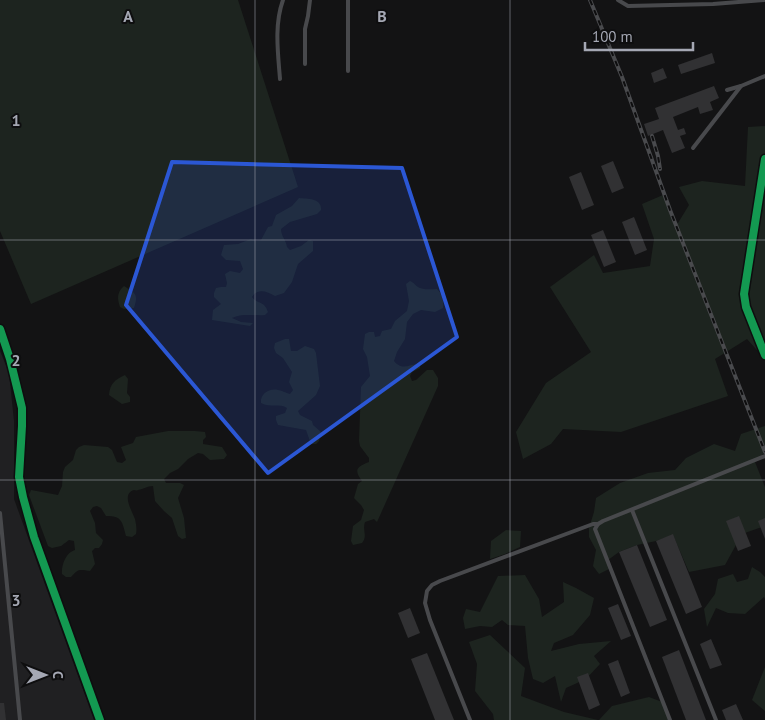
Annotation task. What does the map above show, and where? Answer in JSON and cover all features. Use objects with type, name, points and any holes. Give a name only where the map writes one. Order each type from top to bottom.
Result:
[{"type":"street","points":[[765,159],[744,294],[746,307],[765,355]]},
{"type":"street","points":[[0,329],[10,359],[22,408],[19,477],[23,497],[34,537],[100,720]]},
{"type":"lane","points":[[280,79],[277,31],[283,0]]},
{"type":"lane","points":[[305,64],[305,29],[310,0]]},
{"type":"lane","points":[[348,0],[348,71]]},
{"type":"lane","points":[[618,0],[628,6],[713,4],[764,0]]},
{"type":"lane","points":[[726,90],[765,76]]},
{"type":"lane","points":[[693,148],[741,86]]},
{"type":"lane","points":[[470,720],[424,603],[427,592],[432,585],[593,524],[598,524],[765,456]]},
{"type":"lane","points":[[632,510],[716,720]]},
{"type":"lane","points":[[0,513],[20,720]]},
{"type":"lane","points":[[598,524],[595,529],[670,720]]},
{"type":"highlighted area","points":[[172,162],[402,168],[457,337],[268,473],[126,305]]},
{"type":"shaded area","points":[[0,0],[238,0],[298,187],[31,304],[0,231]]},
{"type":"shaded area","points":[[765,126],[765,359],[747,339],[715,359],[728,396],[621,432],[563,429],[551,444],[523,459],[516,432],[546,383],[591,352],[550,287],[594,255],[603,273],[650,266],[654,239],[642,204],[663,195],[672,220],[678,223],[689,205],[679,187],[702,181],[745,186],[748,127]]},
{"type":"shaded area","points":[[299,198],[317,201],[321,206],[321,210],[317,214],[290,222],[281,229],[287,247],[290,250],[301,246],[309,240],[313,241],[313,251],[298,264],[292,282],[284,293],[275,296],[262,291],[254,294],[252,297],[266,308],[268,312],[265,315],[244,315],[232,318],[241,322],[253,323],[250,326],[212,320],[213,310],[221,304],[214,297],[216,288],[226,287],[225,274],[230,271],[240,273],[243,269],[240,261],[226,260],[221,255],[224,245],[238,244],[251,239],[261,240],[268,227],[272,226],[276,215],[292,206]]},
{"type":"shaded area","points":[[410,281],[422,289],[437,289],[442,297],[443,308],[435,312],[421,310],[413,314],[407,322],[405,339],[394,361],[404,367],[420,364],[420,368],[412,372],[410,376],[412,381],[416,380],[427,370],[433,370],[438,378],[438,386],[377,522],[374,519],[365,522],[364,540],[362,543],[353,545],[351,541],[353,526],[361,520],[364,510],[354,498],[358,484],[362,481],[357,471],[359,467],[369,462],[369,458],[360,446],[359,441],[361,387],[370,376],[367,357],[363,349],[365,334],[374,332],[375,337],[380,336],[382,331],[391,329],[395,321],[407,311],[409,301],[406,284]]},
{"type":"shaded area","points":[[124,286],[135,294],[134,308],[124,309],[120,307],[118,295]]},
{"type":"shaded area","points":[[289,339],[291,351],[297,351],[305,346],[314,349],[316,353],[320,386],[316,395],[298,411],[300,415],[312,421],[313,425],[321,432],[319,441],[316,444],[311,444],[306,430],[278,425],[276,416],[285,413],[287,408],[261,403],[262,397],[268,391],[279,390],[290,394],[293,390],[289,382],[292,372],[274,348],[275,343]]},
{"type":"shaded area","points":[[0,351],[9,373],[14,421],[14,499],[94,720],[0,720]]},
{"type":"shaded area","points":[[125,375],[128,379],[127,393],[130,397],[130,402],[122,404],[109,395],[114,382]]},
{"type":"shaded area","points":[[765,426],[765,452],[755,462],[765,487],[765,526],[742,534],[725,565],[689,572],[673,535],[619,552],[608,560],[609,569],[599,574],[593,566],[596,550],[589,537],[589,528],[596,498],[620,483],[648,473],[675,470],[686,458],[714,444],[735,451],[741,434]]},
{"type":"shaded area","points":[[168,431],[205,432],[206,437],[203,440],[203,444],[222,447],[227,455],[224,459],[210,460],[203,454],[198,453],[164,479],[166,483],[180,483],[184,485],[178,498],[184,518],[186,538],[182,539],[178,536],[172,518],[155,501],[153,486],[134,490],[128,495],[128,499],[135,519],[136,534],[132,537],[126,536],[122,523],[118,518],[106,516],[101,508],[93,507],[90,511],[95,523],[96,533],[103,540],[99,548],[95,548],[92,551],[95,564],[90,571],[79,570],[71,577],[66,577],[62,574],[62,567],[69,553],[75,550],[74,541],[69,540],[61,546],[52,548],[48,546],[29,495],[31,490],[58,495],[62,486],[65,467],[73,460],[79,447],[84,445],[108,447],[112,450],[117,462],[122,463],[126,460],[121,447],[133,443],[136,437]]},
{"type":"shaded area","points":[[506,530],[521,531],[520,547],[490,559],[491,541]]},
{"type":"shaded area","points":[[752,567],[765,577],[765,599],[764,597],[745,614],[728,613],[716,608],[707,627],[704,609],[715,594],[718,579],[733,574],[737,582],[748,579]]},
{"type":"shaded area","points":[[525,575],[539,599],[542,617],[564,602],[563,582],[594,598],[590,615],[573,635],[554,643],[551,651],[579,644],[611,641],[594,656],[600,664],[586,679],[566,688],[561,702],[555,676],[543,683],[533,679],[528,658],[525,626],[508,625],[502,620],[492,627],[480,626],[465,629],[463,618],[466,609],[480,612],[498,576]]},
{"type":"shaded area","points":[[490,635],[525,668],[521,696],[564,712],[598,720],[494,720],[493,714],[475,691],[477,664],[469,642]]},
{"type":"shaded area","points":[[765,667],[765,711],[752,700]]},
{"type":"shaded area","points":[[649,697],[665,703],[671,720],[599,720],[612,706]]},
{"type":"building","points":[[712,53],[715,63],[681,74],[678,65]]},
{"type":"building","points":[[663,68],[667,78],[654,83],[651,73]]},
{"type":"building","points":[[714,86],[719,98],[710,102],[713,110],[700,114],[698,107],[673,117],[678,130],[684,128],[686,134],[680,136],[685,148],[672,153],[663,130],[648,136],[644,124],[659,119],[655,108]]},
{"type":"building","points":[[613,161],[624,188],[612,193],[601,166]]},
{"type":"building","points":[[581,172],[594,205],[582,210],[569,177]]},
{"type":"building","points":[[634,217],[647,250],[635,255],[622,222]]},
{"type":"building","points":[[603,230],[616,262],[604,267],[591,235]]},
{"type":"building","points":[[739,516],[751,546],[738,551],[726,521]]},
{"type":"building","points":[[765,518],[765,539],[758,521]]},
{"type":"building","points":[[673,534],[702,607],[686,614],[656,541]]},
{"type":"building","points":[[637,545],[667,620],[650,627],[619,552]]},
{"type":"building","points":[[618,604],[631,636],[621,640],[608,608]]},
{"type":"building","points":[[410,608],[420,633],[408,638],[398,613]]},
{"type":"building","points":[[711,639],[722,665],[710,669],[700,644]]},
{"type":"building","points":[[679,650],[706,720],[686,720],[662,657]]},
{"type":"building","points":[[427,653],[454,720],[435,720],[411,659]]},
{"type":"building","points":[[618,660],[630,693],[621,697],[608,664]]},
{"type":"building","points":[[588,673],[600,705],[589,710],[577,677]]},
{"type":"building","points":[[0,703],[4,703],[6,720],[0,720]]},
{"type":"building","points":[[736,704],[743,720],[726,720],[722,710]]},
{"type":"railway","points":[[590,0],[622,77],[670,210],[765,452]]},
{"type":"railway","points":[[652,136],[660,169]]},
{"type":"cycle path","points":[[765,159],[744,294],[746,307],[765,355]]},
{"type":"cycle path","points":[[0,329],[10,359],[22,408],[19,477],[23,497],[34,537],[100,720]]}]
